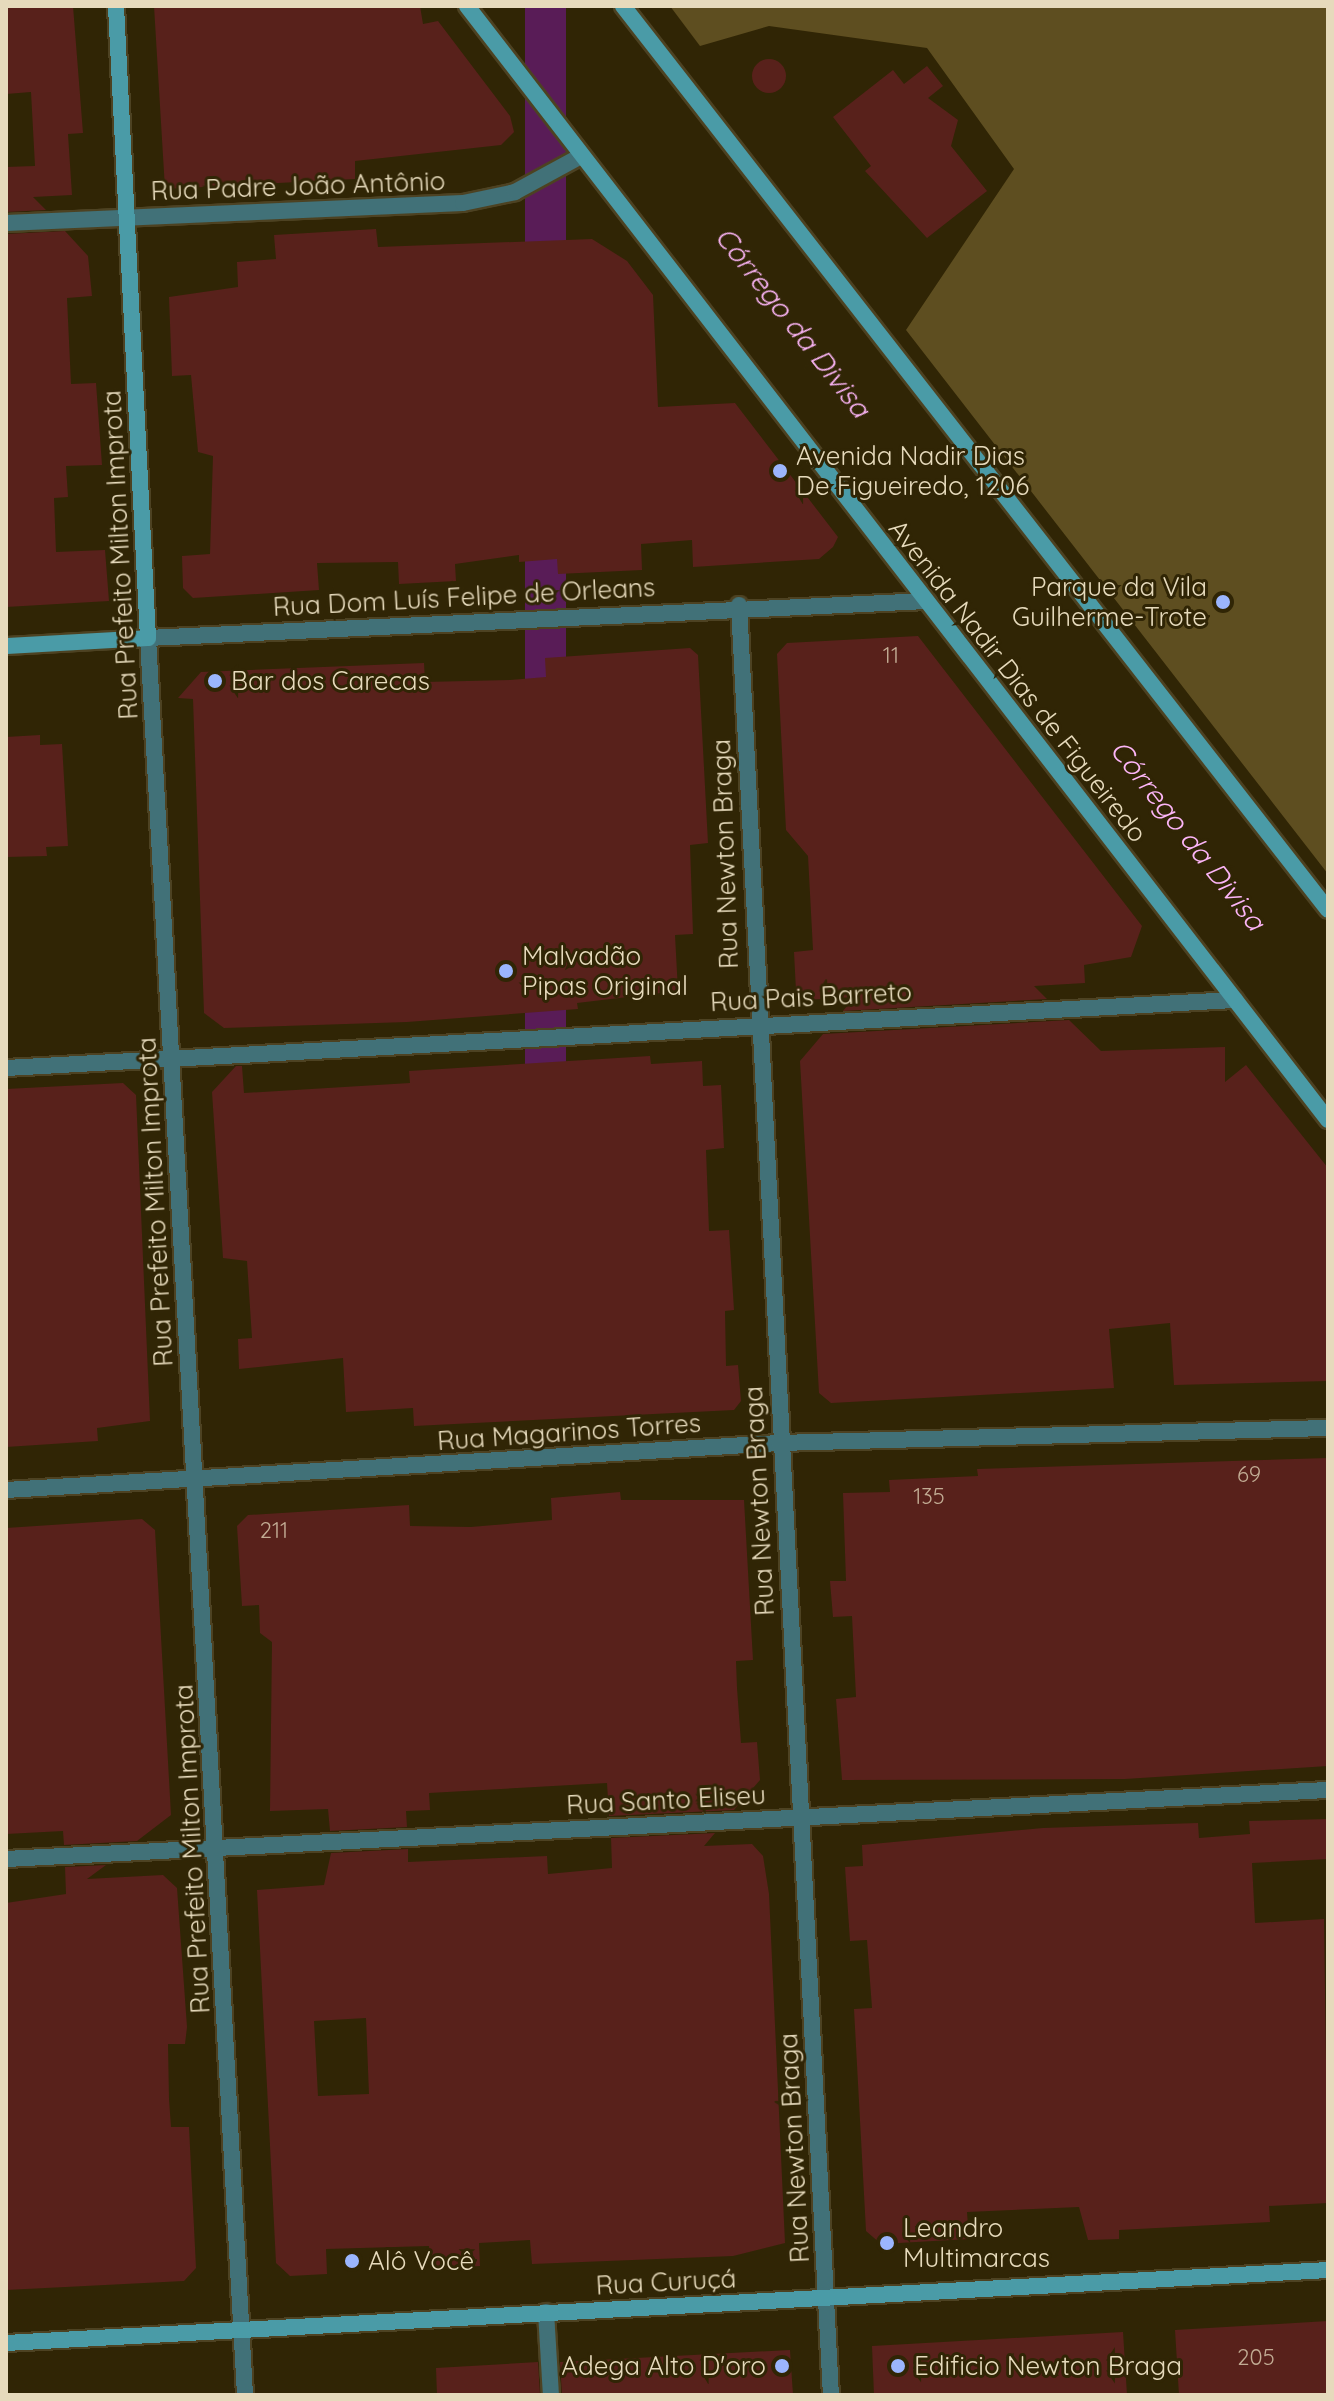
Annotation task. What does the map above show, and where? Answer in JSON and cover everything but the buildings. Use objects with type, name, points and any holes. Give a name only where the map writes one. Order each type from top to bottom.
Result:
[{"type":"main road","name":"Rua Prefeito Milton Improta","points":[[116,6],[148,638]]},
{"type":"main road","name":"Avenida Nadir Dias de Figueiredo","points":[[467,6],[1328,1120]]},
{"type":"main road","points":[[623,6],[1328,910]]},
{"type":"main road","name":"Rua Dom Luís Felipe de Orleans","points":[[6,646],[148,638]]},
{"type":"main road","name":"Rua Curuçá","points":[[6,2343],[1328,2270]]},
{"type":"street","name":"Rua Padre João Antônio","points":[[6,223],[463,203],[515,192],[581,156]]},
{"type":"street","name":"Rua Dom Luís Felipe de Orleans","points":[[148,638],[739,605],[926,601]]},
{"type":"street","name":"Rua Newton Braga","points":[[739,605],[756,1023],[802,1817],[831,2395]]},
{"type":"street","name":"Rua Prefeito Milton Improta","points":[[148,638],[245,2395]]},
{"type":"street","name":"Rua Pais Barreto","points":[[6,1068],[171,1061],[756,1023],[1235,1000]]},
{"type":"street","name":"Rua Magarinos Torres","points":[[6,1490],[196,1481],[779,1443],[1328,1428]]},
{"type":"street","name":"Rua Santo Eliseu","points":[[6,1859],[1328,1790]]},
{"type":"street","points":[[546,2312],[551,2395]]},
{"type":"shaded area","name":"Parque da Vila Guilherme-Trote","points":[[670,6],[1328,6],[1328,874],[906,330],[1014,169],[927,48],[769,26],[700,46]]},
{"type":"water","points":[[525,6],[566,6],[566,1317],[525,1317]]},
{"type":"place","name":"Avenida Nadir Dias De Figueiredo, 1206","points":[[780,471]]},
{"type":"place","name":"Parque da Vila Guilherme-Trote","points":[[1223,602]]},
{"type":"place","name":"Bar dos Carecas","points":[[215,681]]},
{"type":"place","name":"Malvadão Pipas Original","points":[[506,971]]},
{"type":"place","name":"Leandro Multimarcas","points":[[887,2243]]},
{"type":"place","name":"Alô Você","points":[[352,2261]]},
{"type":"place","name":"Adega Alto D'oro","points":[[782,2366]]},
{"type":"place","name":"Edificio Newton Braga","points":[[898,2366]]},
{"type":"water label","name":"Córrego da Divisa","points":[[793,322]]},
{"type":"water label","name":"Córrego da Divisa","points":[[1188,835]]}]
